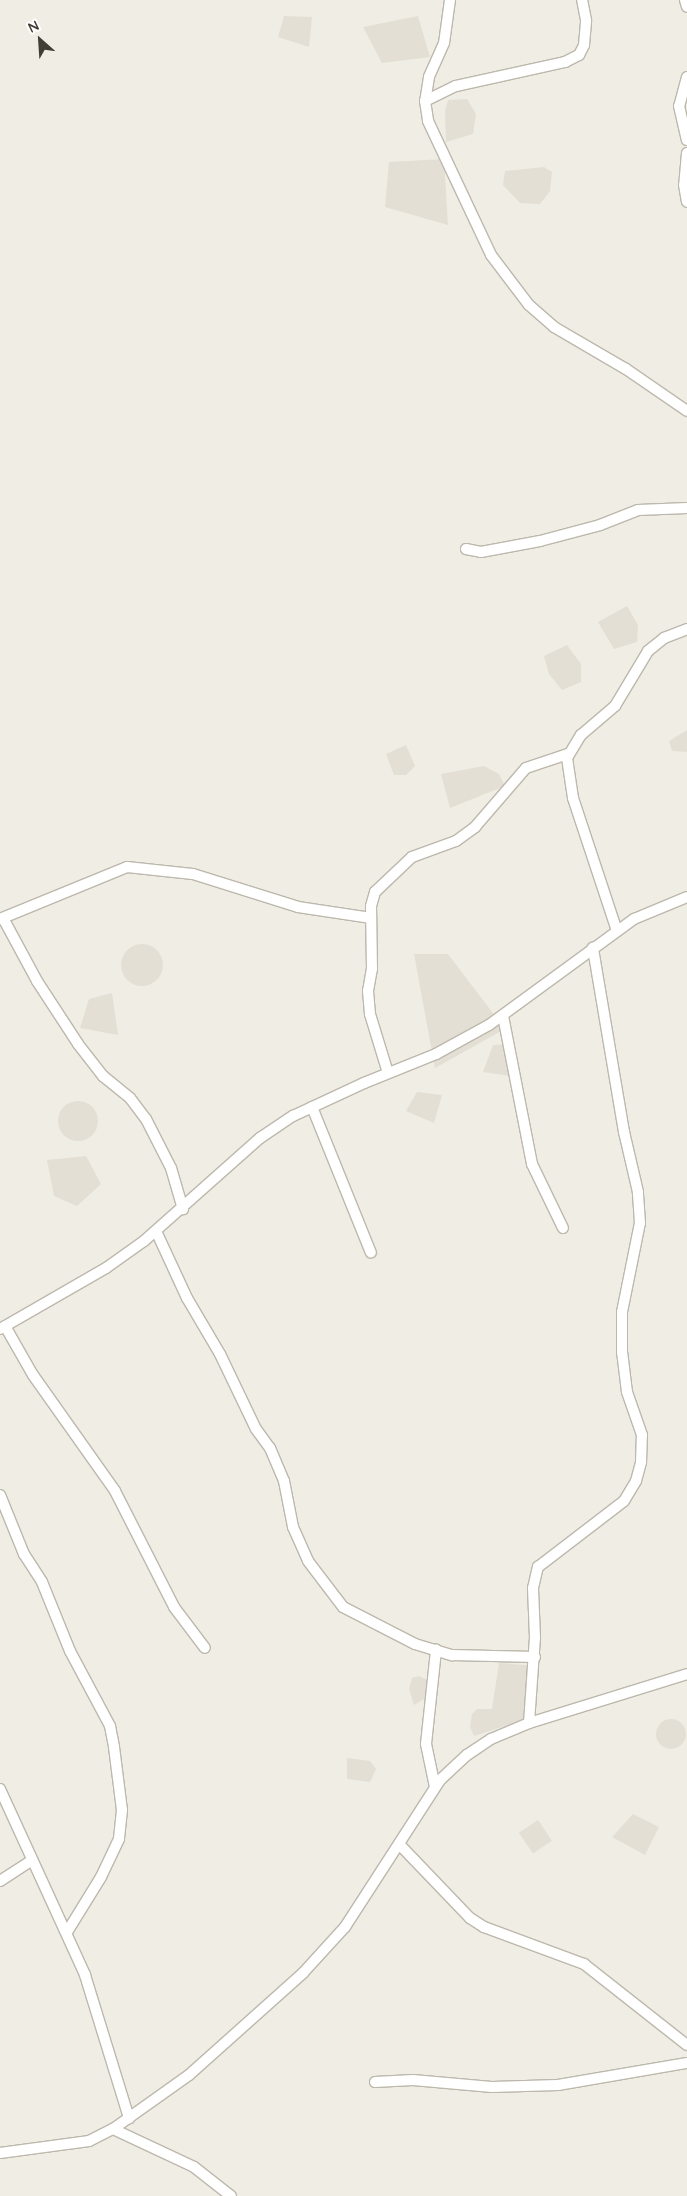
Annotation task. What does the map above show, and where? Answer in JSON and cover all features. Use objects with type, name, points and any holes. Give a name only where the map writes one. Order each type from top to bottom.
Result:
[{"type":"street","points":[[450,0],[444,43],[429,77],[425,101],[428,121],[491,255],[529,305],[554,327],[626,369],[687,411]]},
{"type":"street","points":[[425,101],[456,86],[565,62],[579,55],[584,45],[586,20],[582,0]]},
{"type":"street","points":[[685,0],[687,8]]},
{"type":"street","points":[[687,77],[679,106],[687,140]]},
{"type":"street","points":[[687,153],[684,185],[687,202]]},
{"type":"street","points":[[466,549],[481,552],[540,541],[600,525],[638,510],[687,508]]},
{"type":"street","points":[[388,1073],[369,1006],[371,918],[375,892],[388,877],[412,857],[456,841],[474,828],[526,768],[568,754],[581,735],[615,706],[648,651],[664,638],[687,629]]},
{"type":"street","points":[[568,754],[573,798],[617,931]]},
{"type":"street","points":[[183,1209],[171,1168],[146,1119],[130,1098],[103,1076],[78,1044],[37,981],[1,919],[127,867],[193,874],[298,907],[371,918]]},
{"type":"street","points":[[205,1648],[174,1607],[115,1492],[2,1328],[106,1268],[183,1209],[260,1138],[312,1107],[436,1054],[503,1016],[634,919],[687,897]]},
{"type":"street","points":[[529,1723],[534,1657],[533,1588],[538,1567],[624,1501],[641,1462],[642,1436],[628,1392],[622,1353],[622,1312],[640,1223],[638,1192],[624,1132],[593,948]]},
{"type":"street","points":[[503,1016],[532,1164],[563,1228]]},
{"type":"street","points":[[312,1107],[371,1253]]},
{"type":"street","points":[[156,1231],[187,1298],[220,1354],[256,1429],[270,1448],[284,1481],[293,1527],[308,1561],[343,1607],[415,1644],[436,1650],[460,1656],[534,1657]]},
{"type":"street","points":[[0,1496],[24,1554],[42,1582],[70,1651],[110,1726],[114,1747],[122,1810],[119,1839],[101,1877],[67,1932]]},
{"type":"street","points":[[435,1787],[426,1744],[436,1650]]},
{"type":"street","points":[[0,2152],[89,2140],[113,2129],[189,2075],[303,1973],[345,1927],[435,1787],[467,1755],[492,1739],[529,1723],[687,1674]]},
{"type":"street","points":[[0,1788],[31,1861],[67,1932],[113,2058],[129,2118]]},
{"type":"street","points":[[399,1844],[470,1918],[484,1927],[584,1964],[687,2045]]},
{"type":"street","points":[[0,1881],[31,1861]]},
{"type":"street","points":[[375,2082],[413,2080],[492,2087],[558,2085],[687,2063]]},
{"type":"street","points":[[113,2129],[194,2167],[231,2196]]},
{"type":"shaded area","points":[[284,16],[312,17],[309,47],[278,37]]},
{"type":"shaded area","points":[[418,16],[430,57],[382,63],[363,27]]},
{"type":"shaded area","points":[[467,99],[476,114],[473,134],[446,142],[445,111],[448,100]]},
{"type":"shaded area","points":[[444,159],[448,225],[385,207],[389,162]]},
{"type":"shaded area","points":[[544,167],[552,172],[550,191],[540,204],[520,203],[503,185],[505,171]]},
{"type":"shaded area","points":[[627,606],[638,625],[637,642],[614,649],[598,622]]},
{"type":"shaded area","points":[[567,645],[581,664],[581,682],[562,690],[549,674],[544,656]]},
{"type":"shaded area","points":[[687,730],[687,752],[672,751],[669,741]]},
{"type":"shaded area","points":[[406,745],[415,766],[406,775],[394,775],[386,754]]},
{"type":"shaded area","points":[[484,766],[499,774],[505,786],[450,808],[441,774]]},
{"type":"shaded area","points":[[142,944],[157,950],[163,965],[157,980],[142,986],[127,980],[121,965],[127,950]]},
{"type":"shaded area","points":[[414,954],[448,954],[505,1029],[435,1068]]},
{"type":"shaded area","points":[[112,993],[118,1035],[80,1028],[89,999]]},
{"type":"shaded area","points":[[513,1044],[516,1077],[483,1072],[493,1045]]},
{"type":"shaded area","points":[[417,1092],[442,1095],[434,1123],[406,1111]]},
{"type":"shaded area","points":[[78,1101],[92,1107],[98,1121],[92,1135],[78,1141],[64,1135],[58,1121],[64,1107]]},
{"type":"shaded area","points":[[86,1156],[101,1184],[77,1206],[54,1196],[47,1160]]},
{"type":"shaded area","points":[[499,1663],[537,1666],[534,1717],[474,1736],[470,1727],[472,1714],[477,1709],[492,1709]]},
{"type":"shaded area","points":[[419,1676],[432,1682],[433,1694],[414,1705],[409,1689],[412,1678]]},
{"type":"shaded area","points":[[671,1719],[682,1723],[686,1734],[682,1745],[671,1749],[660,1745],[656,1734],[660,1723]]},
{"type":"shaded area","points":[[347,1758],[370,1761],[376,1769],[370,1782],[347,1779]]},
{"type":"shaded area","points":[[633,1814],[659,1827],[645,1855],[612,1837]]},
{"type":"shaded area","points":[[538,1820],[552,1841],[533,1854],[519,1833]]}]
